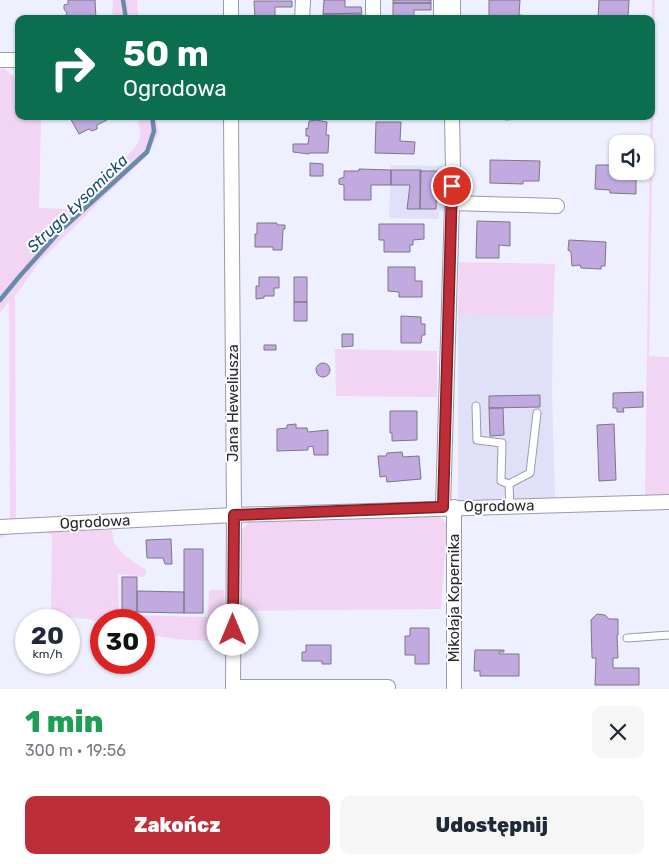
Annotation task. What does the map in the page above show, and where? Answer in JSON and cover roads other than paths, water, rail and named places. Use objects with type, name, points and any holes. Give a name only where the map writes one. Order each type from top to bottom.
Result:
[{"type":"street","points":[[231,0],[231,15]]},
{"type":"street","points":[[302,15],[303,0]]},
{"type":"street","points":[[373,0],[373,15]]},
{"type":"street","points":[[441,0],[441,15]]},
{"type":"street","points":[[453,0],[453,15]]},
{"type":"street","points":[[0,60],[15,60]]},
{"type":"street","name":"Jana Heweliusza","points":[[231,120],[234,515],[233,688]]},
{"type":"street","name":"Mikołaja Kopernika","points":[[452,120],[448,507],[454,689]]},
{"type":"street","points":[[452,203],[557,206]]},
{"type":"street","name":"Ogrodowa","points":[[0,527],[234,515],[448,507],[669,502]]},
{"type":"street","points":[[233,688],[388,687]]},
{"type":"lane","points":[[476,406],[478,440],[502,444],[501,481],[508,484],[530,473],[536,413]]},
{"type":"lane","points":[[508,484],[510,506]]},
{"type":"lane","points":[[627,638],[669,635]]},
{"type":"waterway","name":"Struga Łysomicka","points":[[123,0],[125,15]]},
{"type":"waterway","name":"Struga Łysomicka","points":[[0,300],[60,231],[147,152],[154,131],[153,120]]}]
